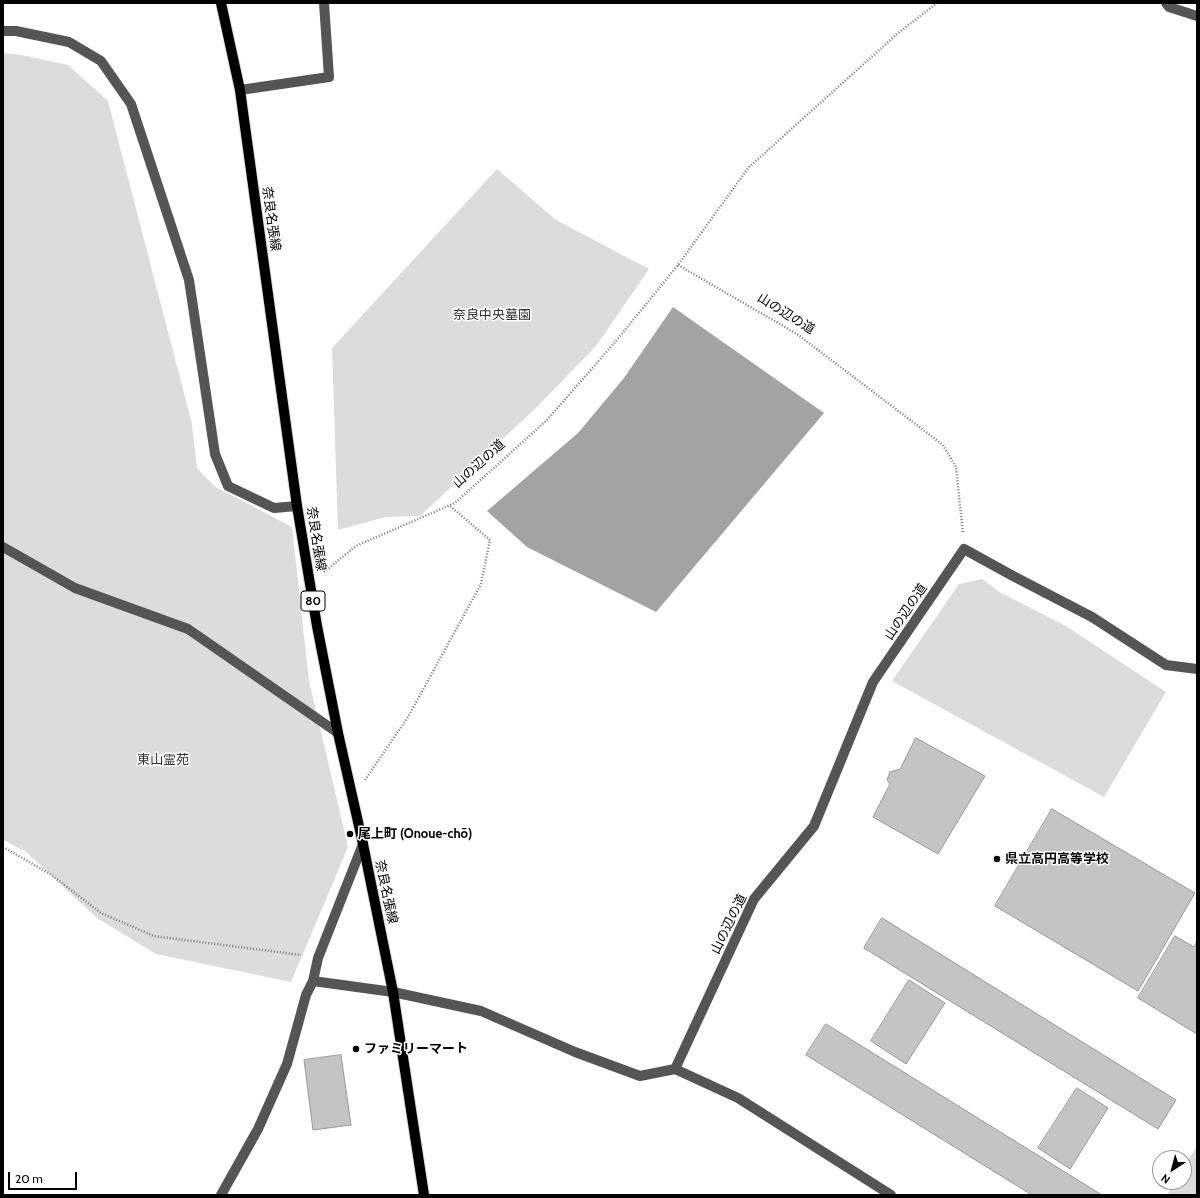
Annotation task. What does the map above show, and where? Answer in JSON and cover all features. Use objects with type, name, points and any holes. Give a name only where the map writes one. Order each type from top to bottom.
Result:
[{"type":"main road","name":"奈良名張線","points":[[221,3],[240,90],[297,506],[317,626],[393,992],[424,1195]]},
{"type":"street","points":[[240,90],[329,77],[324,3]]},
{"type":"street","points":[[1166,3],[1169,7],[1197,16]]},
{"type":"street","points":[[3,31],[16,31],[69,42],[101,61],[131,104],[189,280],[215,454],[228,486],[274,508],[297,506]]},
{"type":"street","points":[[3,547],[75,588],[188,629],[338,733]]},
{"type":"street","points":[[964,549],[1092,617],[1166,665],[1197,669]]},
{"type":"street","name":"山の辺の道","points":[[675,1069],[754,899],[814,826],[873,682],[964,549]]},
{"type":"street","points":[[221,1195],[258,1128],[288,1064],[306,995],[313,981],[318,958],[363,844]]},
{"type":"street","points":[[313,981],[393,992],[481,1011],[575,1052],[640,1076],[675,1069],[738,1098],[891,1195]]},
{"type":"path","name":"山の辺の道","points":[[310,584],[356,546],[455,502],[547,420],[616,341],[678,265],[750,167],[898,34],[937,3]]},
{"type":"path","name":"山の辺の道","points":[[678,265],[797,334],[943,446],[956,467],[964,549]]},
{"type":"path","points":[[353,799],[408,718],[481,584],[490,540],[449,505]]},
{"type":"path","points":[[3,847],[50,874],[101,913],[154,936],[318,958]]},
{"type":"green space","name":"東山霊苑","points":[[3,53],[22,55],[68,65],[108,101],[192,424],[197,468],[214,486],[292,527],[309,681],[348,847],[291,982],[156,954],[97,918],[25,851],[3,840]]},
{"type":"green space","name":"奈良中央墓園","points":[[497,169],[556,220],[649,269],[596,346],[536,408],[420,516],[386,517],[338,530],[332,348]]},
{"type":"green space","points":[[982,579],[1001,593],[1066,626],[1166,692],[1104,797],[892,681],[959,584]]},
{"type":"green space","points":[[1197,1146],[1197,1195],[1167,1195],[1170,1190],[1192,1190],[1192,1154]]},
{"type":"shaded area","points":[[673,307],[824,413],[656,612],[527,547],[487,511],[578,433],[624,378]]},
{"type":"building","points":[[916,738],[985,776],[938,854],[873,817],[890,784],[887,780],[890,772],[900,769]]},
{"type":"building","points":[[1052,809],[1195,893],[1138,991],[995,906]]},
{"type":"building","points":[[882,918],[1176,1100],[1158,1129],[864,948]]},
{"type":"building","points":[[1175,936],[1194,947],[1197,941],[1197,1034],[1138,998]]},
{"type":"building","points":[[909,980],[945,1003],[906,1064],[871,1041]]},
{"type":"building","points":[[826,1024],[1102,1195],[1032,1195],[806,1055]]},
{"type":"building","points":[[341,1055],[351,1125],[313,1130],[304,1060]]},
{"type":"building","points":[[1077,1088],[1108,1108],[1070,1169],[1038,1148]]},
{"type":"place","name":"尾上町 (Onoue-chō)","points":[[350,834]]},
{"type":"place","name":"県立高円高等学校","points":[[997,859]]},
{"type":"place","name":"ファミリーマート","points":[[356,1049]]}]
